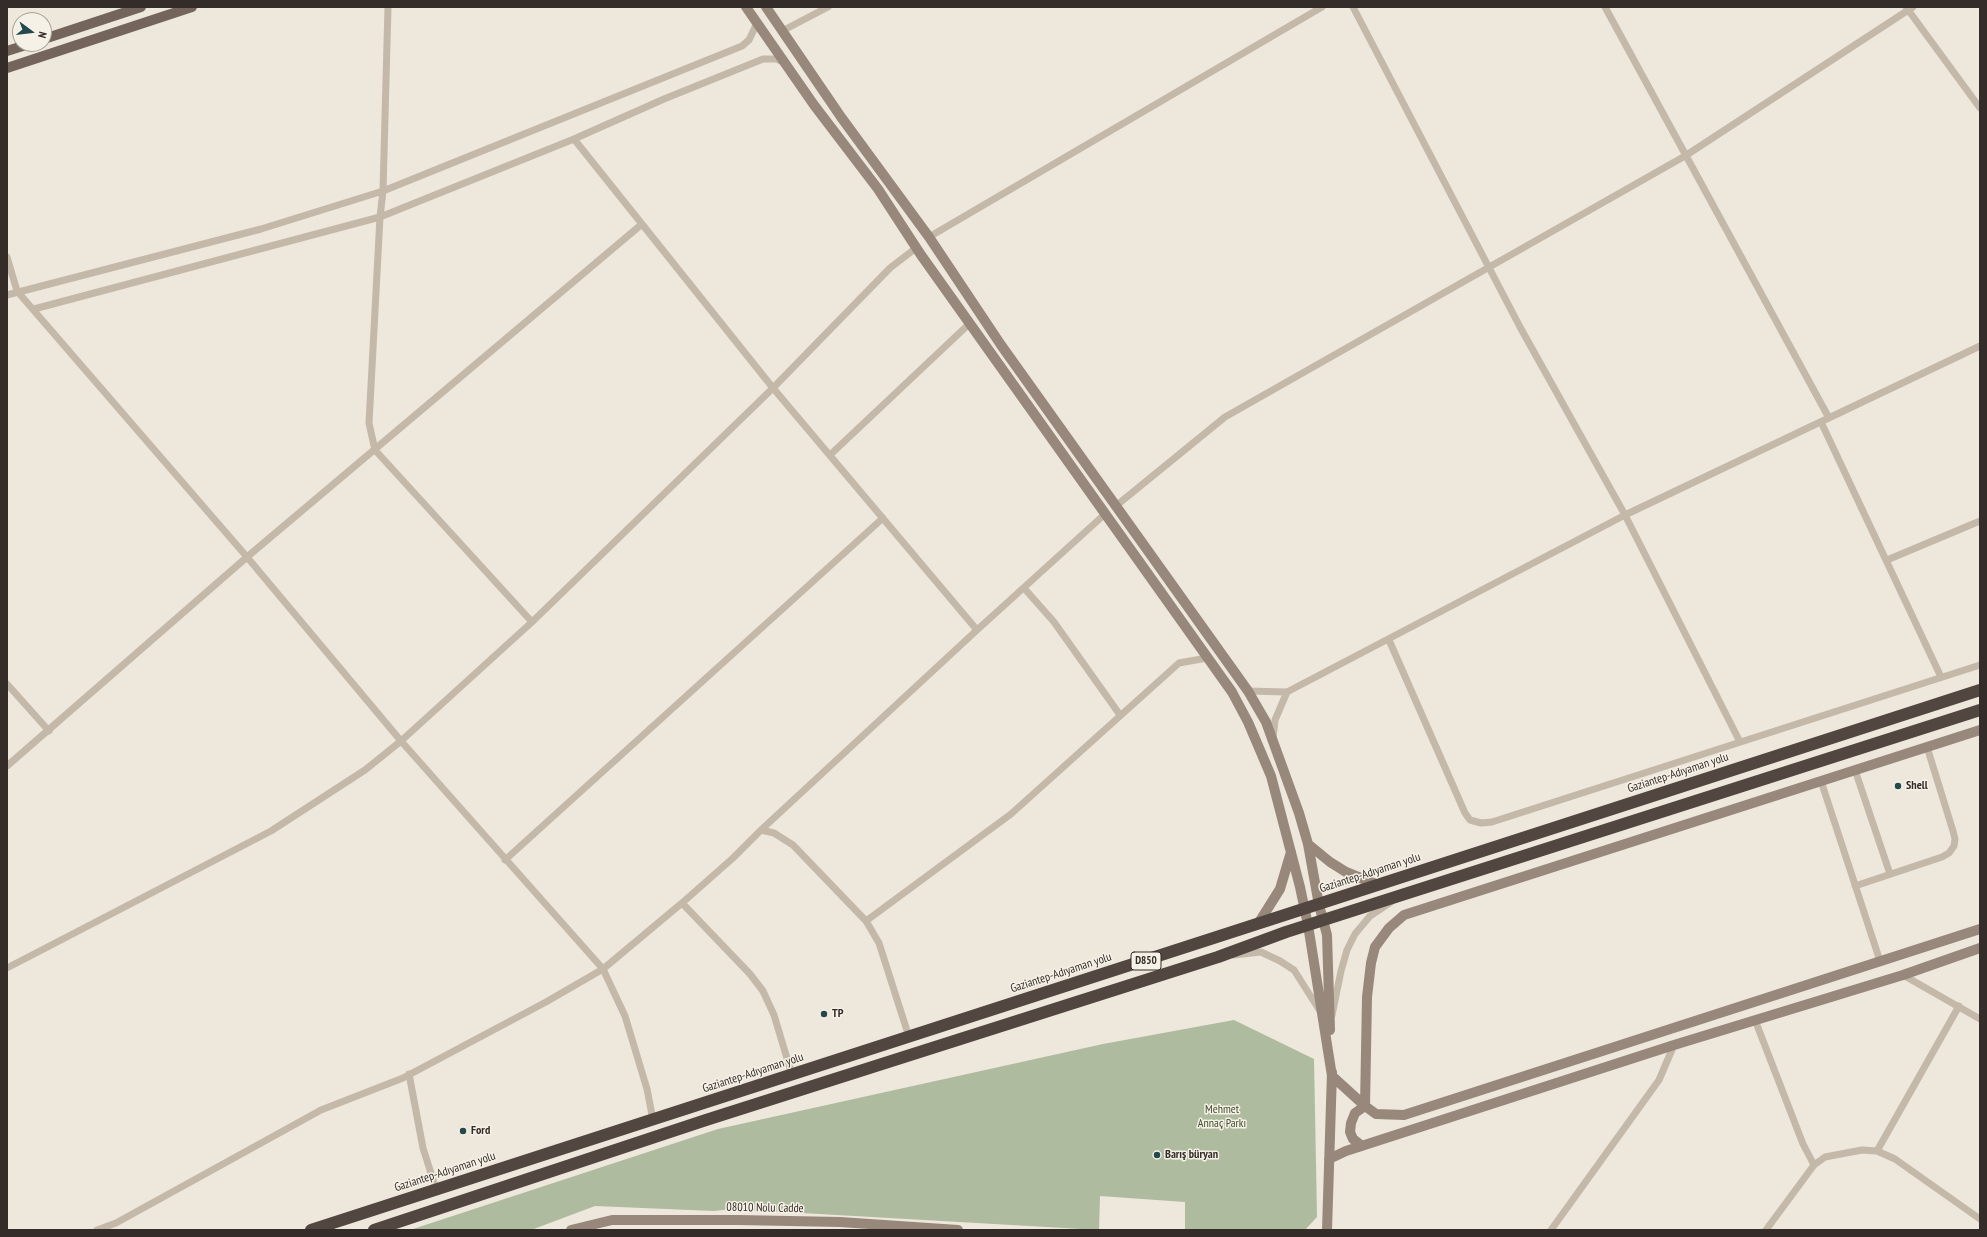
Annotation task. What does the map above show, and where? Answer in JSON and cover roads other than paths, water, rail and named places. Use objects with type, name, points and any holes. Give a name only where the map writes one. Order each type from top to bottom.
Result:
[{"type":"highway","name":"Gaziantep-Adıyaman yolu","points":[[311,1230],[1258,924],[1306,910],[1378,885],[1980,690]]},
{"type":"highway","name":"D850","points":[[374,1230],[713,1117],[1218,957],[1308,925],[1980,710]]},
{"type":"main road","points":[[52,36],[141,7]]},
{"type":"main road","points":[[7,68],[192,7]]},
{"type":"street","points":[[388,7],[383,191],[380,217],[369,423],[375,450],[532,622]]},
{"type":"street","points":[[746,7],[784,62],[878,189],[916,248],[969,324],[1232,692],[1253,733],[1271,776],[1291,852],[1306,910],[1332,1076],[1365,1106],[1376,1114],[1404,1115],[1980,929]]},
{"type":"street","points":[[766,7],[841,117],[929,237],[1001,345],[1117,505],[1248,691],[1266,722],[1299,813],[1308,844],[1319,905],[1328,935],[1332,1076],[1327,1230]]},
{"type":"street","points":[[782,31],[828,7]]},
{"type":"street","points":[[929,237],[1322,7]]},
{"type":"street","points":[[1353,7],[1489,267],[1625,515],[1740,742]]},
{"type":"street","points":[[1605,7],[1829,418]]},
{"type":"street","points":[[1117,505],[1225,417],[1685,156],[1909,8],[1980,108]]},
{"type":"street","points":[[7,295],[17,291],[261,229],[383,191],[742,46],[749,40],[757,23]]},
{"type":"street","points":[[34,309],[380,217],[574,139],[664,99],[763,59],[777,59],[784,62]]},
{"type":"street","points":[[574,139],[773,388],[978,630]]},
{"type":"street","points":[[7,766],[247,557],[642,224]]},
{"type":"street","points":[[7,968],[271,831],[366,770],[532,622],[773,388],[890,268],[916,248]]},
{"type":"street","points":[[7,257],[17,291],[247,557],[400,741],[604,969],[625,1016],[647,1090],[653,1120]]},
{"type":"street","points":[[830,455],[969,324]]},
{"type":"street","points":[[1248,691],[1287,692],[1389,640],[1625,515],[1980,346]]},
{"type":"street","points":[[1821,422],[1942,678]]},
{"type":"street","points":[[97,1230],[116,1223],[321,1110],[409,1074],[546,1002],[604,969],[733,858],[761,830],[1105,514]]},
{"type":"street","points":[[505,860],[883,518]]},
{"type":"street","points":[[1887,560],[1980,521]]},
{"type":"street","points":[[1024,588],[1054,622],[1120,715]]},
{"type":"street","points":[[1389,640],[1464,813],[1470,820],[1481,823],[1492,822],[1980,666]]},
{"type":"street","points":[[866,921],[1011,814],[1120,715],[1180,663],[1207,658]]},
{"type":"street","points":[[7,684],[49,731]]},
{"type":"street","points":[[1273,740],[1275,720],[1287,692]]},
{"type":"street","points":[[1365,1106],[1367,997],[1371,963],[1375,947],[1389,928],[1404,915],[1980,730]]},
{"type":"street","points":[[1855,886],[1942,856],[1949,853],[1954,846],[1955,839],[1927,747]]},
{"type":"street","points":[[1855,770],[1890,874]]},
{"type":"street","points":[[1821,781],[1880,961]]},
{"type":"street","points":[[761,830],[774,833],[793,845],[839,895],[866,921],[879,943],[909,1037]]},
{"type":"street","points":[[1308,844],[1330,862],[1346,872],[1378,885]]},
{"type":"street","points":[[1258,924],[1280,889],[1291,852]]},
{"type":"street","points":[[1330,1025],[1341,971],[1347,950],[1355,934],[1370,916],[1399,896]]},
{"type":"street","points":[[682,903],[750,974],[763,991],[774,1015],[792,1075]]},
{"type":"street","points":[[1329,1159],[1362,1146],[1674,1045],[1903,974],[1980,948]]},
{"type":"street","points":[[1218,957],[1261,952],[1280,961],[1294,970],[1322,1015]]},
{"type":"street","points":[[1903,974],[1980,1018]]},
{"type":"street","points":[[1877,1151],[1959,1006]]},
{"type":"street","points":[[1755,1020],[1802,1144],[1814,1165]]},
{"type":"street","points":[[1550,1230],[1659,1080],[1674,1045]]},
{"type":"street","points":[[409,1074],[423,1148],[436,1189]]},
{"type":"street","points":[[1362,1146],[1353,1139],[1350,1132],[1351,1123],[1356,1113],[1365,1106]]},
{"type":"street","points":[[1766,1230],[1814,1165],[1825,1157],[1862,1150],[1877,1151],[1895,1159],[1980,1219]]},
{"type":"street","name":"08010 Nolu Cadde","points":[[572,1230],[612,1220],[737,1225],[840,1226],[958,1230]]},
{"type":"place","name":"Shell","points":[[1898,786]]},
{"type":"place","name":"TP","points":[[824,1014]]},
{"type":"place","name":"Ford","points":[[463,1131]]},
{"type":"place","name":"Barış büryan","points":[[1157,1155]]},
{"type":"park label","name":"Mehmet Annaç Parkı","points":[[1222,1117]]}]
